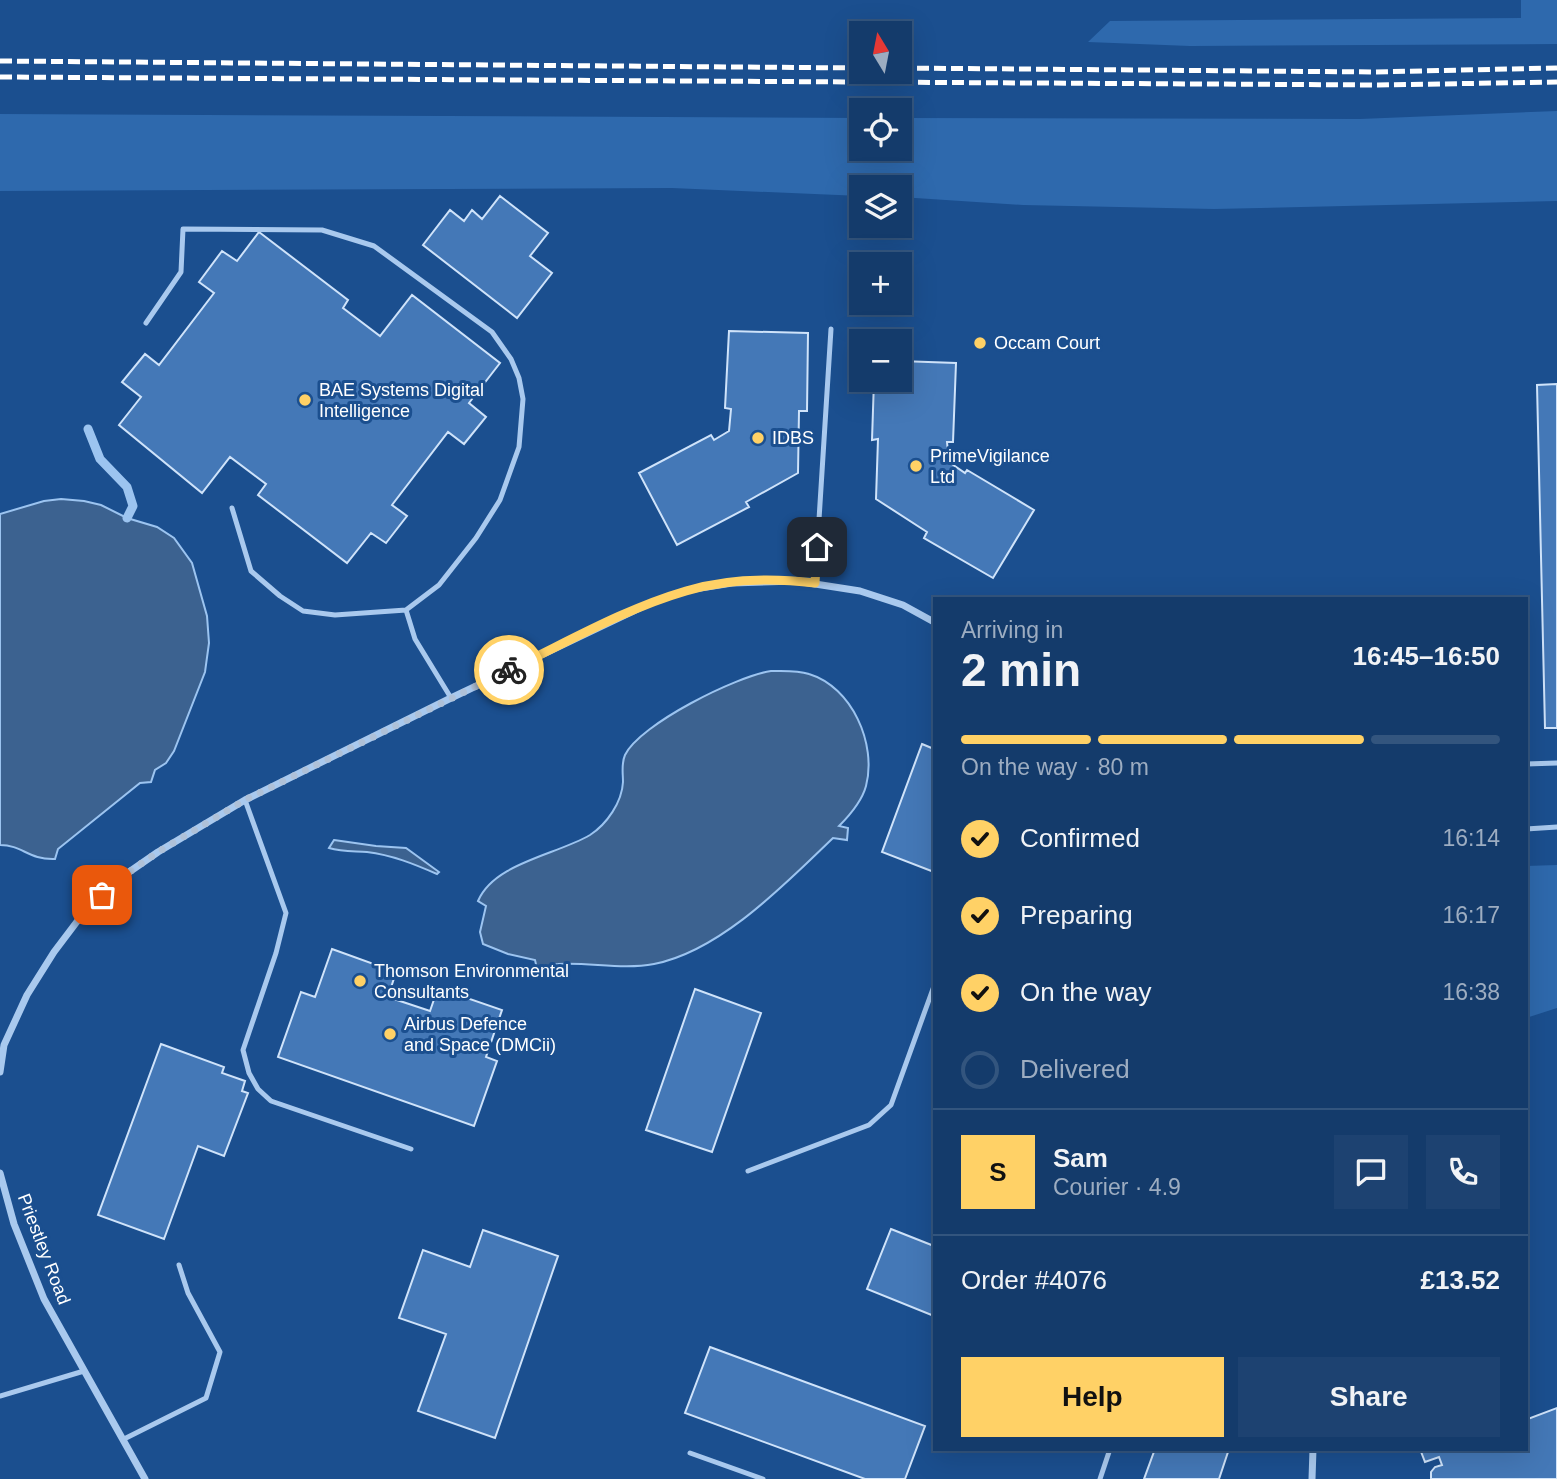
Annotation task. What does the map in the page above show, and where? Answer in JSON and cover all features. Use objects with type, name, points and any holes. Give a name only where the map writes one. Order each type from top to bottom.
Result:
[{"type":"street","points":[[0,1072],[4,1045],[27,995],[54,952],[85,911],[119,879],[158,852],[245,800],[451,698],[648,604],[688,590],[763,581],[815,583],[860,591],[903,605],[933,621]]},
{"type":"street","name":"Priestley Road","points":[[0,1173],[14,1224],[44,1300],[145,1479]]},
{"type":"street","points":[[1312,1479],[1313,1451]]},
{"type":"lane","points":[[146,323],[181,272],[183,229],[322,230],[374,246],[492,332],[512,359],[523,399],[522,430],[513,468],[500,500],[476,538],[439,585],[406,610],[335,615],[303,611],[280,596],[251,570],[232,508]]},
{"type":"lane","points":[[815,583],[831,329]]},
{"type":"lane","points":[[406,610],[415,639],[451,698]]},
{"type":"lane","points":[[1528,764],[1557,763]]},
{"type":"lane","points":[[245,800],[286,913],[276,953],[243,1050],[249,1073],[258,1089],[271,1101],[411,1149]]},
{"type":"lane","points":[[1528,829],[1557,827]]},
{"type":"lane","points":[[748,1171],[869,1125],[891,1105],[933,989]]},
{"type":"lane","points":[[124,1439],[206,1398],[220,1352],[188,1293],[179,1265]]},
{"type":"lane","points":[[0,1396],[84,1371]]},
{"type":"lane","points":[[1100,1479],[1109,1451]]},
{"type":"lane","points":[[690,1452],[763,1479]]},
{"type":"shaded area","points":[[1521,0],[1557,0],[1557,44],[1190,46],[1088,42],[1110,21],[1521,18]]},
{"type":"shaded area","points":[[1557,111],[1557,201],[1214,209],[1023,205],[912,198],[912,175],[849,175],[849,195],[672,188],[0,191],[0,114],[849,118],[849,161],[912,161],[912,118],[1360,119]]},
{"type":"shaded area","points":[[61,499],[101,505],[127,518],[157,527],[174,538],[192,563],[207,616],[209,643],[205,672],[174,751],[166,763],[155,770],[151,782],[140,783],[58,849],[55,859],[46,859],[14,847],[0,845],[0,514],[44,501]]},
{"type":"shaded area","points":[[771,671],[800,672],[824,681],[838,691],[858,719],[868,753],[868,770],[862,797],[839,826],[848,828],[847,840],[833,838],[751,913],[704,945],[679,957],[654,964],[630,966],[558,964],[538,973],[535,960],[508,954],[483,944],[480,932],[486,906],[478,901],[486,888],[497,877],[527,861],[576,842],[602,825],[620,797],[624,758],[634,743],[691,703],[736,682]]},
{"type":"shaded area","points":[[334,840],[406,848],[439,872],[437,874],[385,855],[329,848]]},
{"type":"shaded area","points":[[1557,865],[1557,1008],[1528,1017],[1528,866]]},
{"type":"building","points":[[500,196],[548,233],[530,256],[552,273],[517,318],[423,245],[450,210],[464,221],[472,210],[482,219]]},
{"type":"building","name":"BAE Systems Digital Intelligence","points":[[259,232],[348,300],[343,308],[380,336],[412,295],[500,363],[469,403],[486,417],[464,444],[448,432],[392,505],[407,516],[386,543],[371,533],[347,563],[258,495],[266,484],[230,457],[202,493],[119,425],[141,397],[122,382],[145,354],[159,365],[214,293],[199,282],[222,251],[237,261]]},
{"type":"building","name":"IDBS","points":[[729,331],[808,333],[807,411],[799,411],[798,473],[746,502],[749,507],[677,545],[639,473],[711,435],[714,440],[729,431],[731,409],[725,408]]},
{"type":"building","name":"PrimeVigilance Ltd","points":[[912,361],[956,363],[953,442],[947,442],[949,462],[1034,510],[993,578],[924,538],[927,532],[876,499],[878,439],[872,440],[874,392],[912,392]]},
{"type":"building","points":[[1557,384],[1557,728],[1545,728],[1537,385]]},
{"type":"building","points":[[922,744],[933,749],[933,872],[882,852]]},
{"type":"building","name":"Airbus Defence and Space (DMCii)","points":[[332,949],[396,972],[388,997],[430,1011],[438,988],[502,1010],[486,1057],[497,1061],[474,1126],[278,1057],[301,992],[315,997]]},
{"type":"building","points":[[695,989],[761,1013],[712,1152],[646,1130]]},
{"type":"building","points":[[161,1044],[224,1067],[222,1073],[245,1081],[242,1091],[248,1093],[224,1156],[198,1146],[164,1239],[98,1215]]},
{"type":"building","points":[[891,1229],[933,1246],[933,1316],[867,1289]]},
{"type":"building","points":[[483,1230],[558,1256],[495,1438],[418,1411],[446,1334],[399,1318],[423,1250],[470,1267]]},
{"type":"building","points":[[710,1347],[925,1426],[905,1479],[865,1479],[685,1413]]},
{"type":"building","points":[[1557,1408],[1557,1479],[1431,1479],[1431,1472],[1442,1465],[1439,1457],[1425,1462],[1421,1451],[1528,1451],[1528,1419]]},
{"type":"building","points":[[1154,1451],[1228,1451],[1219,1479],[1144,1479]]},
{"type":"waterway","points":[[88,429],[100,459],[127,487],[133,506],[127,518]]},
{"type":"railway","points":[[0,61],[849,68]]},
{"type":"railway","points":[[912,68],[1374,72],[1557,68]]},
{"type":"railway","points":[[0,77],[1378,85],[1557,82]]},
{"type":"way so far","points":[[102,895],[119,879],[158,852],[245,800],[509,670]]},
{"type":"place","name":"Occam Court","points":[[980,343]]},
{"type":"place","name":"BAE Systems Digital Intelligence","points":[[305,400]]},
{"type":"place","name":"IDBS","points":[[758,438]]},
{"type":"place","name":"PrimeVigilance Ltd","points":[[916,466]]},
{"type":"place","name":"Thomson Environmental Consultants","points":[[360,981]]},
{"type":"place","name":"Airbus Defence and Space (DMCii)","points":[[390,1034]]},
{"type":"route","points":[[509,670],[648,604],[688,590],[763,581],[815,583],[817,547]]}]
